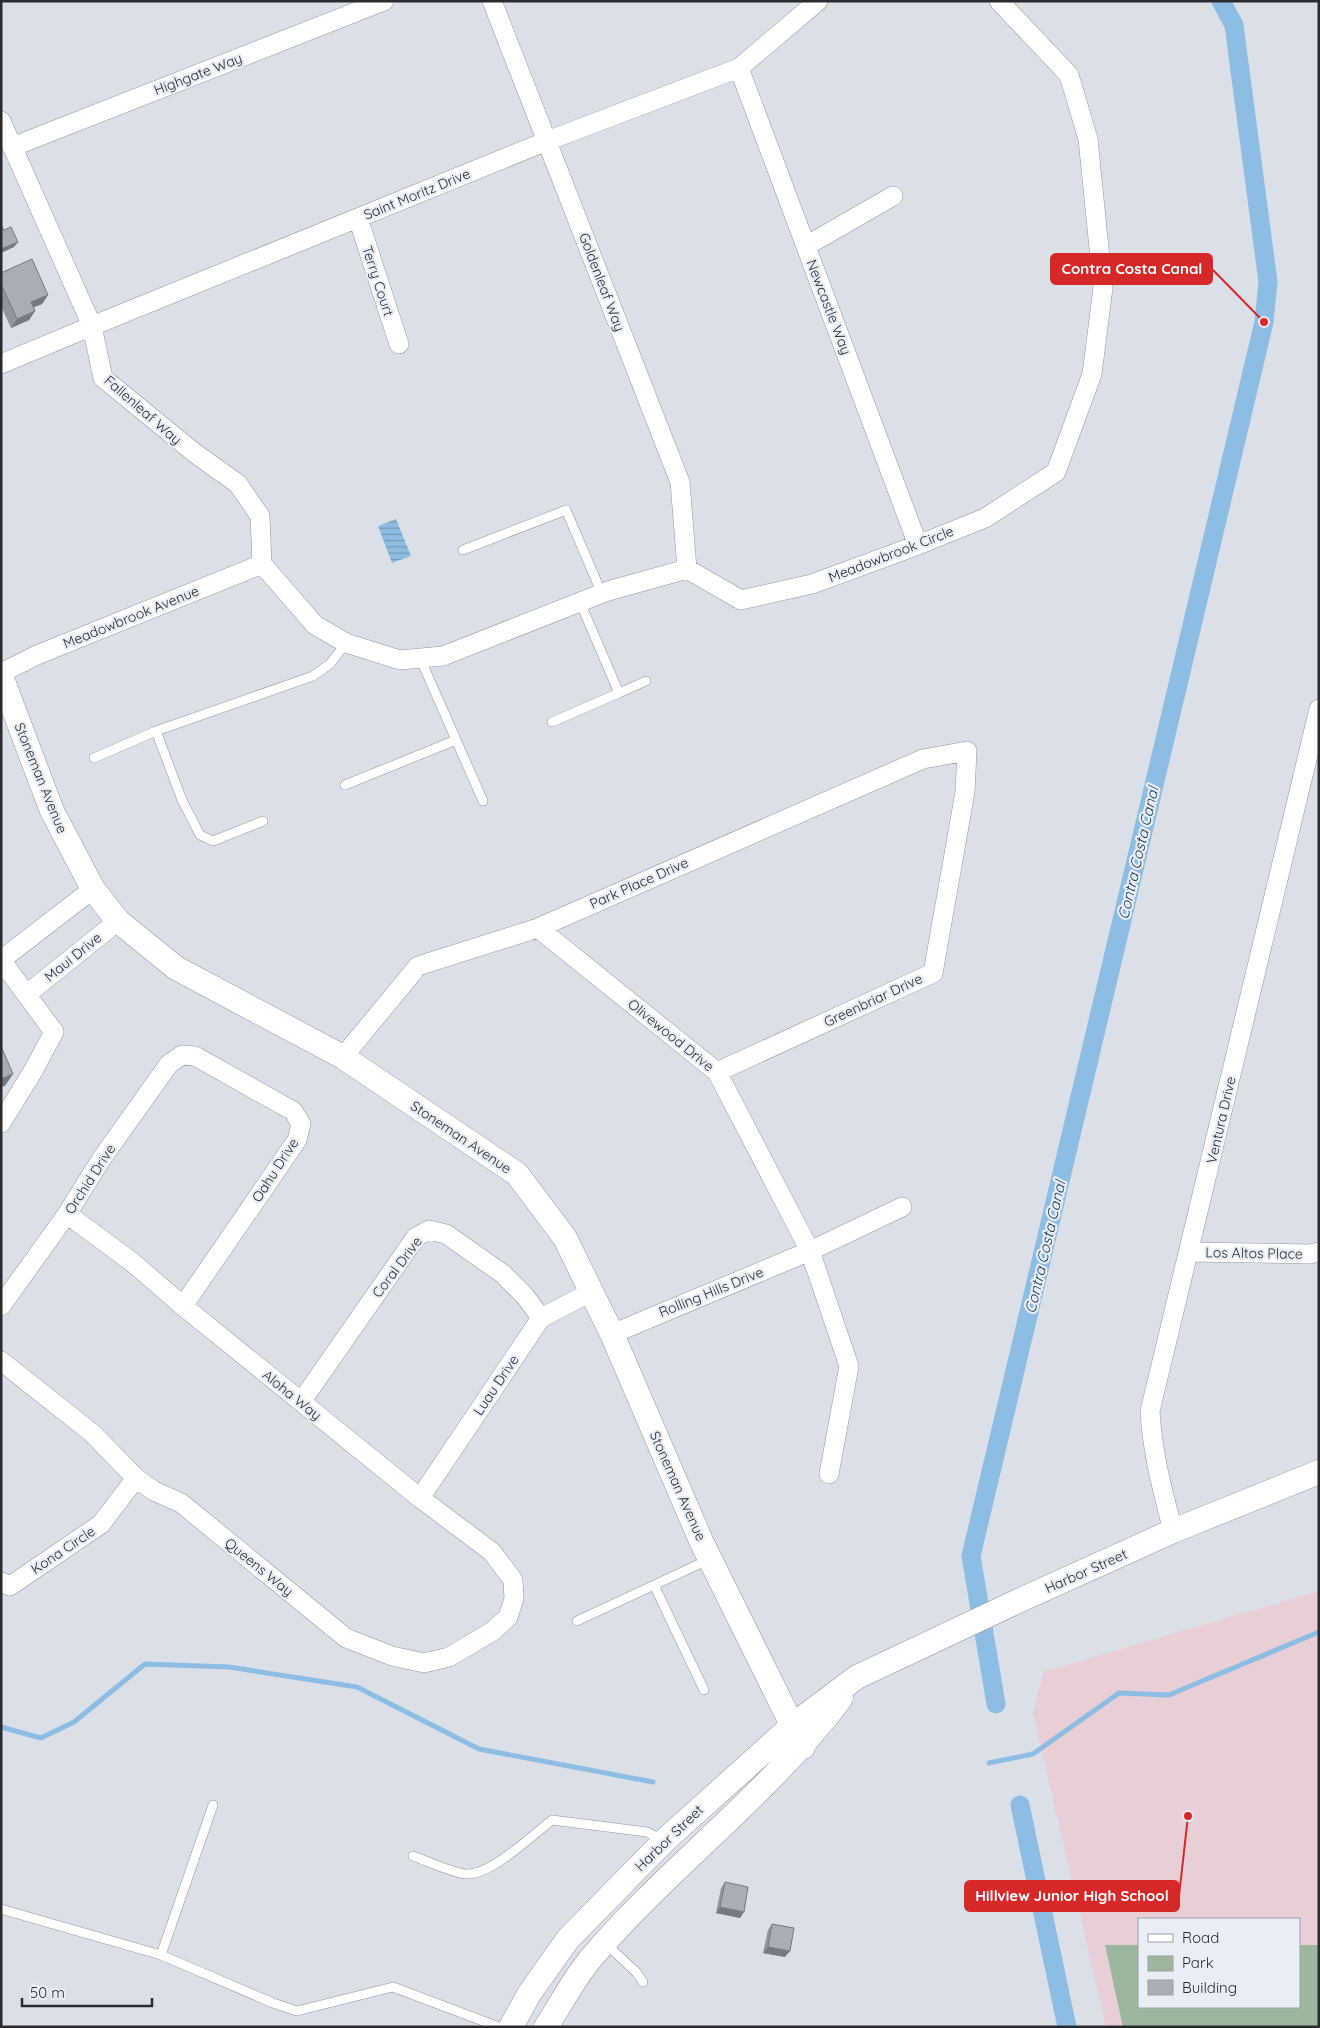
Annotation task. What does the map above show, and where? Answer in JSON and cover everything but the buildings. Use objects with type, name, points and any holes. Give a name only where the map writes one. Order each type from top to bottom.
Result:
[{"type":"street","name":"Highgate Way","points":[[12,147],[384,1]]},
{"type":"street","name":"Goldenleaf Way","points":[[492,1],[680,482],[687,569]]},
{"type":"street","name":"Saint Moritz Drive","points":[[1,364],[547,140],[739,68],[818,1]]},
{"type":"street","name":"Meadowbrook Circle","points":[[687,569],[741,600],[812,584],[985,518],[1056,472],[1092,374],[1103,288],[1088,139],[1068,75],[999,1]]},
{"type":"street","name":"Newcastle Way","points":[[739,68],[918,545]]},
{"type":"street","name":"Fallenleaf Way","points":[[1,122],[92,326],[103,378],[196,454],[238,484],[260,516],[262,564]]},
{"type":"street","points":[[806,246],[892,196]]},
{"type":"street","name":"Terry Court","points":[[358,218],[399,344]]},
{"type":"street","points":[[262,564],[315,625],[346,643],[400,660],[443,656],[602,594],[687,569]]},
{"type":"street","name":"Meadowbrook Avenue","points":[[1,675],[37,655],[262,564]]},
{"type":"street","name":"Stoneman Avenue","points":[[1,675],[52,811],[93,889],[118,921],[176,968],[343,1057],[517,1174],[565,1238],[612,1334],[710,1559],[793,1725],[802,1747]]},
{"type":"street","name":"Ventura Drive","points":[[1173,1532],[1159,1476],[1150,1411],[1319,709]]},
{"type":"street","name":"Park Place Drive","points":[[343,1057],[418,966],[538,928],[923,759],[967,751]]},
{"type":"street","name":"Greenbriar Drive","points":[[718,1072],[933,973],[965,792],[967,751]]},
{"type":"street","points":[[1,1123],[34,1071],[54,1032],[1,960],[93,889]]},
{"type":"street","name":"Maui Drive","points":[[27,994],[118,921]]},
{"type":"street","name":"Olivewood Drive","points":[[538,928],[718,1072],[810,1251],[849,1366],[829,1474]]},
{"type":"street","name":"Orchid Drive","points":[[1,1306],[67,1214],[102,1158],[168,1064],[182,1055]]},
{"type":"street","name":"Oahu Drive","points":[[182,1055],[195,1056],[293,1111],[301,1124],[297,1140],[183,1306]]},
{"type":"street","name":"Rolling Hills Drive","points":[[612,1334],[810,1251],[902,1207]]},
{"type":"street","name":"Aloha Way","points":[[67,1214],[132,1262],[183,1306],[420,1498],[492,1552],[513,1580]]},
{"type":"street","name":"Coral Drive","points":[[301,1402],[416,1237],[428,1230],[446,1234],[503,1274],[525,1296],[541,1318]]},
{"type":"street","name":"Los Altos Place","points":[[1189,1252],[1310,1254],[1319,1252]]},
{"type":"street","name":"Luau Drive","points":[[420,1498],[541,1318],[591,1292]]},
{"type":"street","name":"Queens Way","points":[[1,1361],[92,1433],[136,1478],[154,1491],[181,1504],[346,1638],[392,1656],[424,1663],[449,1657],[493,1631],[508,1617],[514,1599],[513,1580]]},
{"type":"street","name":"Harbor Street","points":[[511,2027],[529,1994],[568,1938],[664,1841],[793,1725],[858,1677],[1016,1602],[1173,1532],[1319,1472]]},
{"type":"street","name":"Kona Circle","points":[[1,1582],[10,1586],[101,1524],[136,1478]]},
{"type":"street","name":"Harbor Street","points":[[546,2027],[591,1958],[678,1868],[802,1747],[858,1677]]},
{"type":"lane","points":[[463,550],[566,510],[602,594]]},
{"type":"lane","points":[[580,602],[619,693]]},
{"type":"lane","points":[[94,758],[156,730],[313,676],[330,664],[346,643]]},
{"type":"lane","points":[[420,658],[483,801]]},
{"type":"lane","points":[[552,722],[646,682]]},
{"type":"lane","points":[[156,730],[182,800],[200,835],[213,841],[263,821]]},
{"type":"lane","points":[[345,785],[456,740]]},
{"type":"lane","points":[[577,1621],[710,1559]]},
{"type":"lane","points":[[654,1585],[704,1690]]},
{"type":"lane","points":[[161,1955],[213,1805]]},
{"type":"lane","points":[[413,1856],[466,1875],[480,1872],[504,1858],[552,1820],[648,1832],[664,1841]]},
{"type":"lane","points":[[1,1909],[161,1955],[273,2003],[298,2011],[393,1987],[499,2027]]},
{"type":"lane","points":[[605,1944],[636,1972],[643,1982]]},
{"type":"shaded area","points":[[1319,1591],[1319,2027],[1106,2027],[1033,1713],[1043,1672]]},
{"type":"green space","points":[[1105,1945],[1138,1945],[1138,2008],[1300,2008],[1300,1945],[1319,1945],[1319,2027],[1123,2027]]},
{"type":"water","points":[[396,519],[411,556],[392,563],[378,526]]},
{"type":"waterway","name":"Contra Costa Canal","points":[[996,1704],[971,1556],[1264,322],[1268,282],[1234,25],[1221,1]]},
{"type":"waterway","points":[[989,1763],[1033,1754],[1119,1693],[1169,1695],[1319,1632]]},
{"type":"waterway","points":[[1,1727],[41,1738],[74,1722],[145,1664],[229,1667],[357,1687],[479,1749],[653,1782]]},
{"type":"waterway","name":"Contra Costa Canal","points":[[1020,1805],[1067,2027]]},
{"type":"place","name":"Contra Costa Canal","points":[[1264,322]]},
{"type":"place","name":"Hillview Junior High School","points":[[1188,1816]]}]
